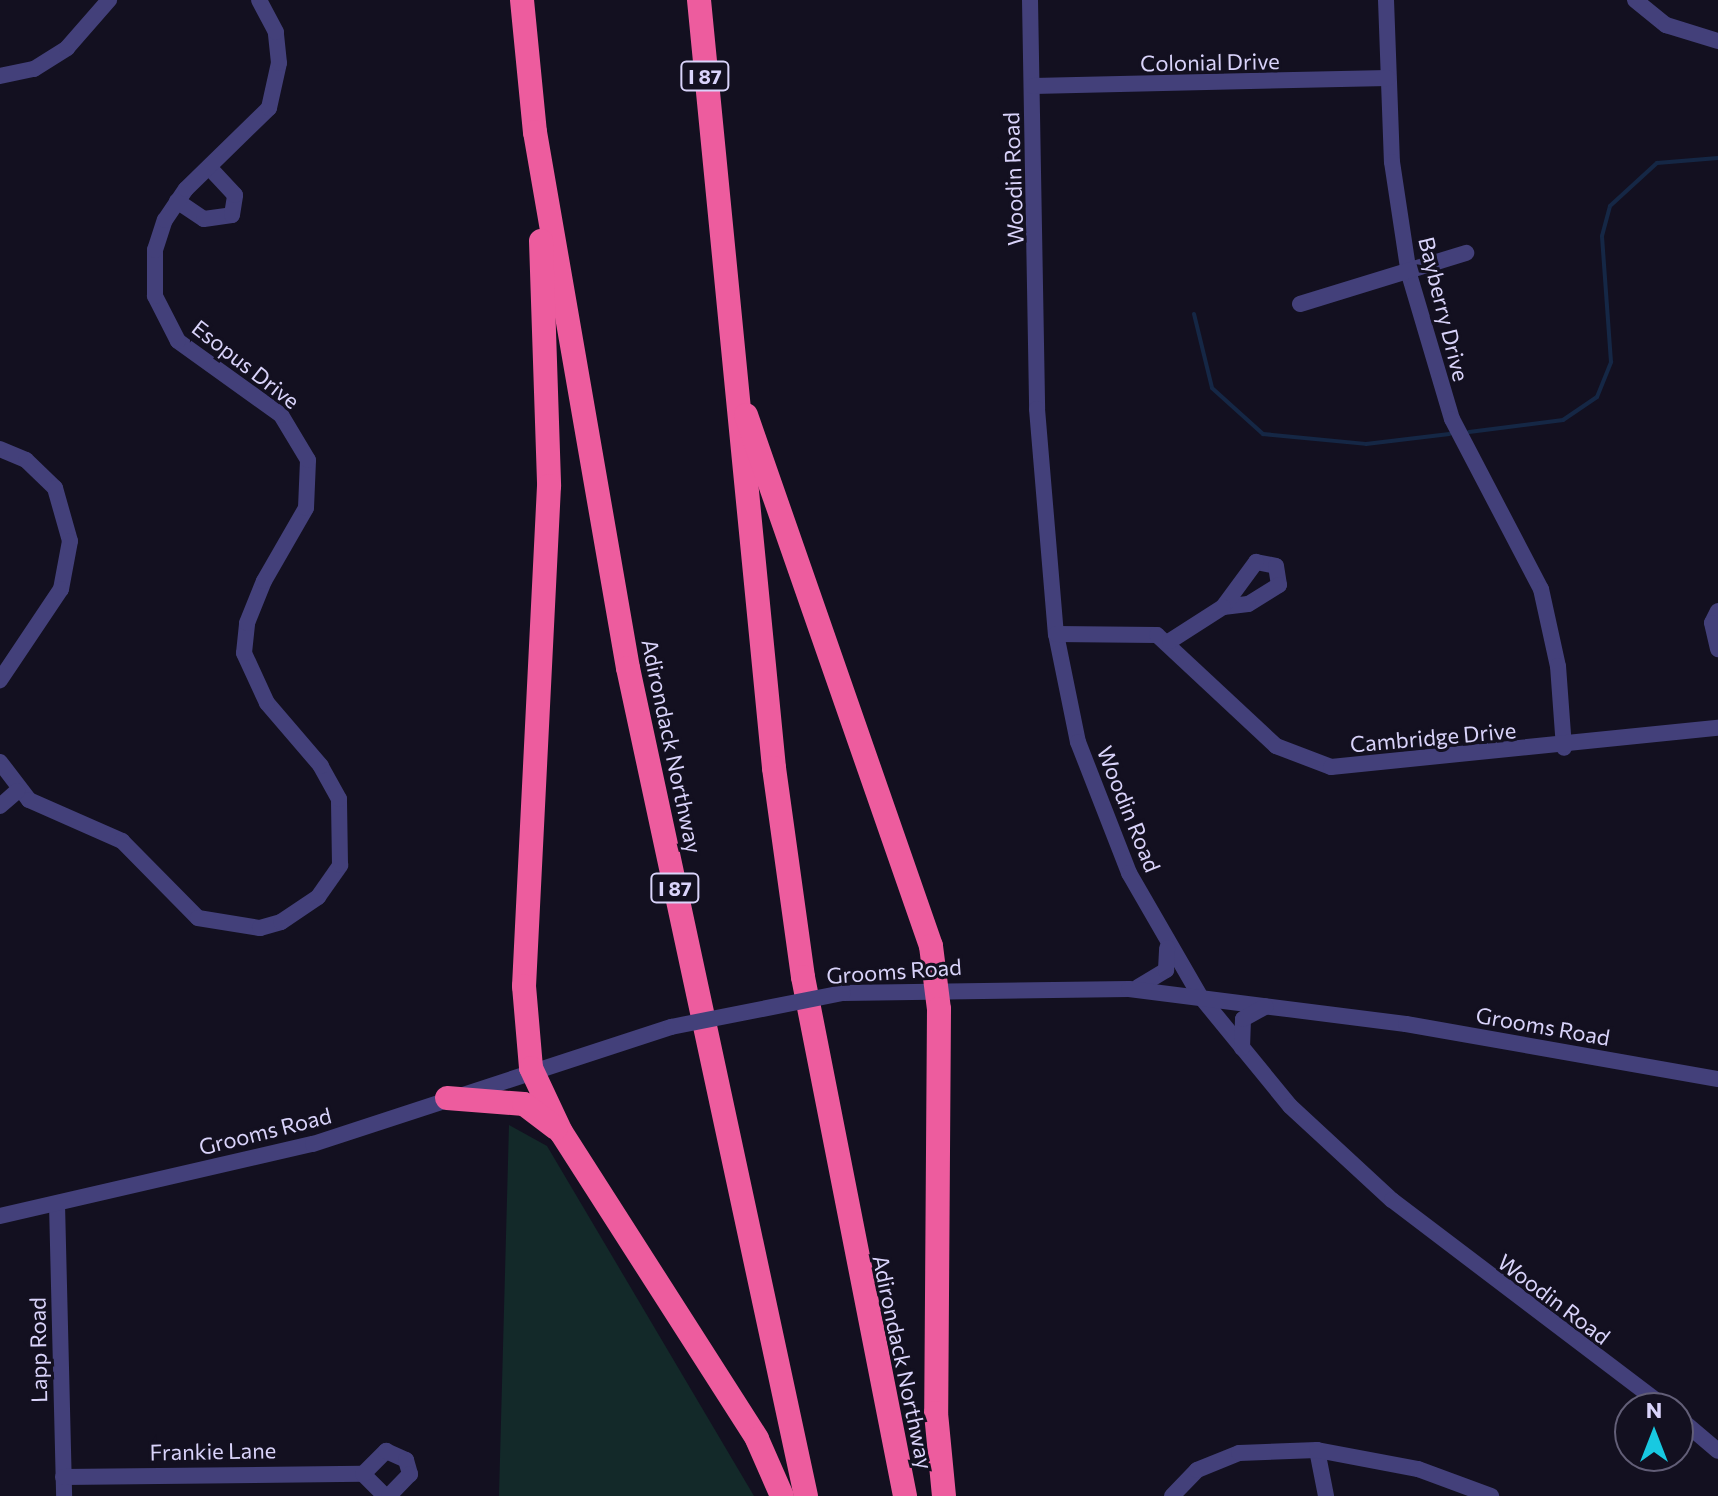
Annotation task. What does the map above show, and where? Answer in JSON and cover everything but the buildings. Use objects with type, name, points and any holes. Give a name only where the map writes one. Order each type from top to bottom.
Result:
[{"type":"highway","name":"Adirondack Northway","points":[[522,0],[535,132],[628,668],[806,1496]]},
{"type":"highway","name":"Adirondack Northway","points":[[699,0],[730,364],[803,977],[905,1496]]},
{"type":"highway","points":[[535,132],[549,486],[524,986],[531,1068],[561,1132],[757,1439],[782,1496]]},
{"type":"highway","points":[[730,364],[912,886],[938,988],[936,1413],[944,1496]]},
{"type":"highway","points":[[447,1098],[524,1104],[561,1132]]},
{"type":"street","points":[[0,76],[34,69],[67,48],[109,0]]},
{"type":"street","name":"Esopus Drive","points":[[17,791],[107,830],[188,913],[233,927],[281,922],[318,897],[340,865],[339,799],[321,766],[267,703],[244,653],[247,623],[264,581],[306,508],[308,460],[281,415],[188,352],[166,325],[153,269],[177,201],[269,108],[279,63],[276,32],[259,0]]},
{"type":"street","name":"Woodin Road","points":[[1030,0],[1038,423],[1056,634],[1091,784],[1166,943],[1200,996],[1242,1049],[1392,1200],[1645,1392]]},
{"type":"street","name":"Bayberry Drive","points":[[1386,0],[1388,78],[1409,274],[1452,419],[1541,589],[1558,666],[1564,748]]},
{"type":"street","points":[[1635,0],[1666,25],[1718,41]]},
{"type":"street","name":"Colonial Drive","points":[[1033,86],[1388,78]]},
{"type":"street","points":[[177,201],[213,221],[232,215],[235,195],[209,167]]},
{"type":"street","points":[[1300,304],[1409,274],[1466,253]]},
{"type":"street","points":[[0,449],[26,460],[55,488],[70,541],[61,589],[0,680]]},
{"type":"street","points":[[1056,634],[1138,632],[1170,641],[1223,607]]},
{"type":"street","points":[[1718,611],[1712,632],[1718,649]]},
{"type":"street","name":"Cambridge Drive","points":[[1170,641],[1276,746],[1312,763],[1353,769],[1564,748],[1718,728]]},
{"type":"street","points":[[0,762],[17,791],[0,806]]},
{"type":"street","points":[[1129,989],[1162,976],[1169,964],[1166,943]]},
{"type":"street","name":"Grooms Road","points":[[0,1216],[313,1144],[531,1068],[671,1027],[843,993],[938,988],[1129,989],[1269,1005],[1718,1079]]},
{"type":"street","points":[[1242,1049],[1243,1019],[1269,1005]]},
{"type":"street","name":"Lapp Road","points":[[57,1204],[64,1496]]},
{"type":"street","points":[[1694,1431],[1718,1451]]},
{"type":"street","points":[[1317,1450],[1326,1496]]},
{"type":"street","points":[[1172,1496],[1197,1470],[1239,1453],[1317,1450],[1418,1469],[1491,1496]]},
{"type":"street","points":[[379,1454],[401,1455],[409,1481],[387,1496],[363,1474],[379,1454]]},
{"type":"street","name":"Frankie Lane","points":[[63,1477],[363,1474]]},
{"type":"green space","points":[[509,1125],[547,1146],[754,1496],[499,1496]]},
{"type":"waterway","points":[[1469,432],[1563,420],[1597,397],[1611,362],[1602,236],[1610,206],[1657,163],[1718,158]]},
{"type":"waterway","points":[[1194,314],[1212,388],[1263,434],[1366,444],[1449,434]]}]
